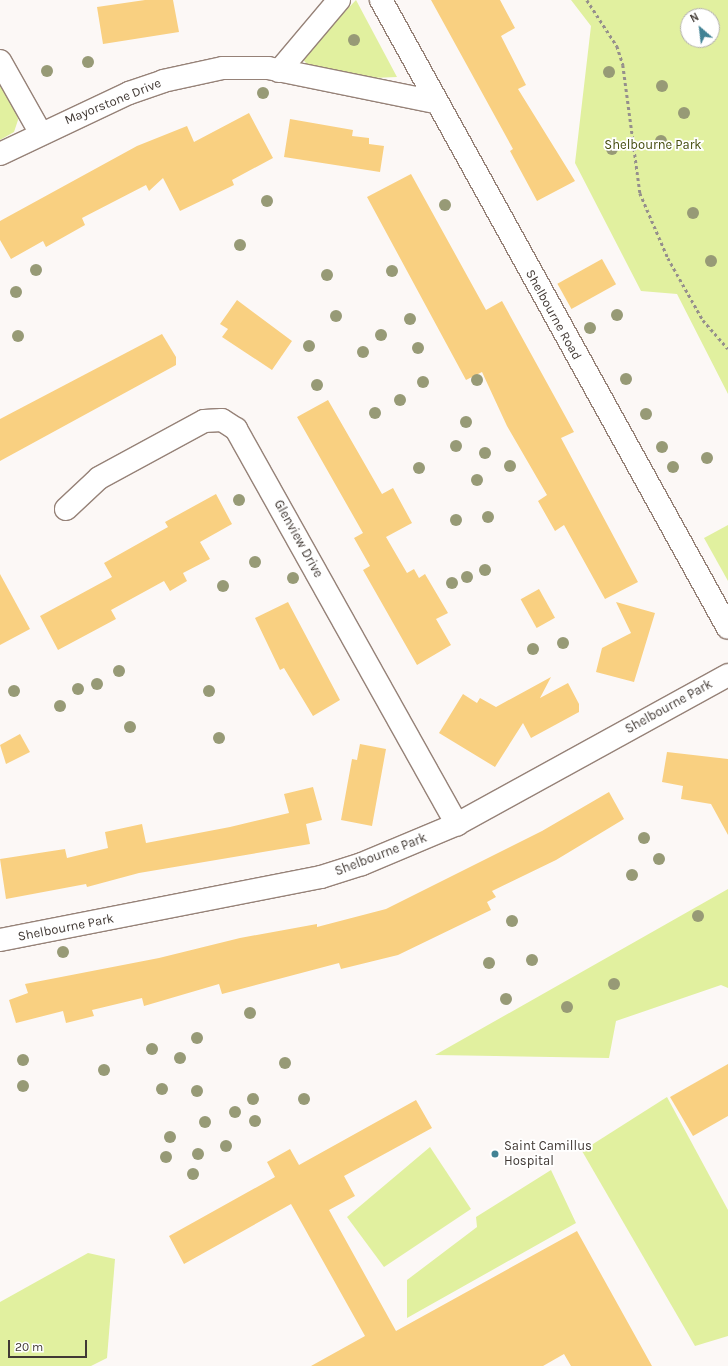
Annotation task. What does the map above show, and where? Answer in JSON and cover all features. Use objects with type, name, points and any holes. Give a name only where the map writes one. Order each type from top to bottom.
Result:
[{"type":"street","points":[[279,71],[340,0]]},
{"type":"street","name":"Shelbourne Road","points":[[381,0],[435,102],[728,628]]},
{"type":"street","points":[[0,61],[40,132]]},
{"type":"street","name":"Mayorstone Drive","points":[[0,154],[40,132],[163,81],[224,68],[279,71],[435,102]]},
{"type":"street","name":"Glenview Drive","points":[[66,509],[99,478],[204,421],[222,420],[236,429],[457,824]]},
{"type":"street","name":"Shelbourne Park","points":[[0,940],[321,877],[411,846],[457,824],[728,675]]},
{"type":"path","points":[[587,0],[617,46],[623,65],[640,193],[668,258],[703,320],[728,349]]},
{"type":"green space","points":[[356,0],[397,77],[372,78],[314,70],[302,57]]},
{"type":"green space","name":"Shelbourne Park","points":[[571,0],[728,0],[728,394],[677,294],[641,291],[575,163],[591,26]]},
{"type":"green space","points":[[0,79],[17,111],[18,120],[14,132],[0,140]]},
{"type":"green space","points":[[728,525],[728,581],[704,538]]},
{"type":"green space","points":[[728,889],[728,988],[721,985],[616,1021],[609,1058],[435,1055]]},
{"type":"green space","points":[[667,1097],[728,1210],[728,1336],[695,1346],[582,1151]]},
{"type":"green space","points":[[430,1147],[471,1209],[384,1267],[347,1217]]},
{"type":"green space","points":[[551,1170],[576,1223],[407,1318],[407,1280],[477,1227],[476,1217]]},
{"type":"green space","points":[[88,1253],[115,1259],[107,1358],[91,1366],[0,1366],[0,1302]]},
{"type":"building","points":[[145,0],[173,0],[179,32],[103,44],[97,7]]},
{"type":"building","points":[[431,0],[500,0],[515,28],[501,36],[526,85],[518,89],[575,181],[537,201],[510,151],[513,149]]},
{"type":"building","points":[[249,113],[273,158],[232,180],[234,185],[180,211],[163,178],[149,191],[146,185],[82,218],[85,225],[46,247],[43,241],[11,259],[0,240],[0,221],[137,146],[187,126],[194,142]]},
{"type":"building","points":[[290,119],[353,130],[352,136],[369,138],[369,144],[384,146],[380,172],[284,157]]},
{"type":"building","points":[[411,174],[486,310],[502,301],[574,432],[561,438],[638,582],[605,599],[564,525],[555,531],[538,501],[547,495],[507,426],[482,372],[466,380],[367,197]]},
{"type":"building","points":[[602,259],[616,284],[571,309],[557,284]]},
{"type":"building","points":[[237,300],[292,341],[272,370],[222,337],[228,329],[220,324]]},
{"type":"building","points":[[162,334],[176,357],[176,365],[0,461],[0,419]]},
{"type":"building","points":[[328,400],[382,494],[393,488],[412,523],[386,537],[407,573],[414,569],[419,578],[425,574],[448,613],[436,619],[451,645],[417,665],[363,570],[370,566],[354,538],[363,533],[297,417]]},
{"type":"building","points":[[216,494],[232,524],[200,542],[210,559],[183,573],[187,581],[170,591],[164,581],[111,610],[116,619],[58,650],[40,616],[112,577],[104,563],[168,527],[165,522]]},
{"type":"building","points":[[0,574],[30,629],[0,645]]},
{"type":"building","points":[[539,589],[555,618],[537,628],[521,599]]},
{"type":"building","points":[[288,602],[340,700],[313,716],[284,668],[280,670],[255,618]]},
{"type":"building","points":[[616,602],[655,613],[634,682],[596,672],[602,648],[631,633]]},
{"type":"building","points":[[551,677],[540,698],[568,683],[579,704],[579,712],[531,738],[523,723],[495,767],[439,733],[463,694],[477,703],[480,698],[496,707]]},
{"type":"building","points":[[20,734],[30,752],[6,764],[0,745]]},
{"type":"building","points":[[360,744],[386,749],[372,826],[341,820],[352,759],[357,760]]},
{"type":"building","points":[[667,752],[728,759],[728,835],[711,804],[681,799],[683,786],[662,782]]},
{"type":"building","points":[[313,787],[322,820],[306,824],[310,844],[139,873],[87,887],[86,884],[6,899],[0,859],[65,849],[67,858],[108,848],[105,832],[142,824],[146,843],[230,827],[289,813],[284,794]]},
{"type":"building","points":[[609,792],[624,819],[556,860],[492,891],[496,897],[487,902],[491,910],[398,955],[341,969],[339,963],[222,994],[219,984],[144,1006],[142,998],[92,1010],[94,1016],[66,1023],[63,1011],[16,1023],[9,1000],[28,993],[25,984],[159,958],[240,938],[317,924],[317,927],[386,909],[542,831]]},
{"type":"building","points":[[728,1064],[728,1116],[693,1136],[670,1097]]},
{"type":"building","points":[[416,1100],[432,1128],[344,1176],[355,1196],[329,1210],[396,1331],[577,1231],[652,1366],[571,1366],[564,1354],[543,1366],[311,1366],[365,1336],[291,1204],[184,1264],[169,1236],[275,1177],[267,1162],[290,1149],[299,1165]]},
{"type":"place","name":"Saint Camillus Hospital","points":[[495,1154]]}]
